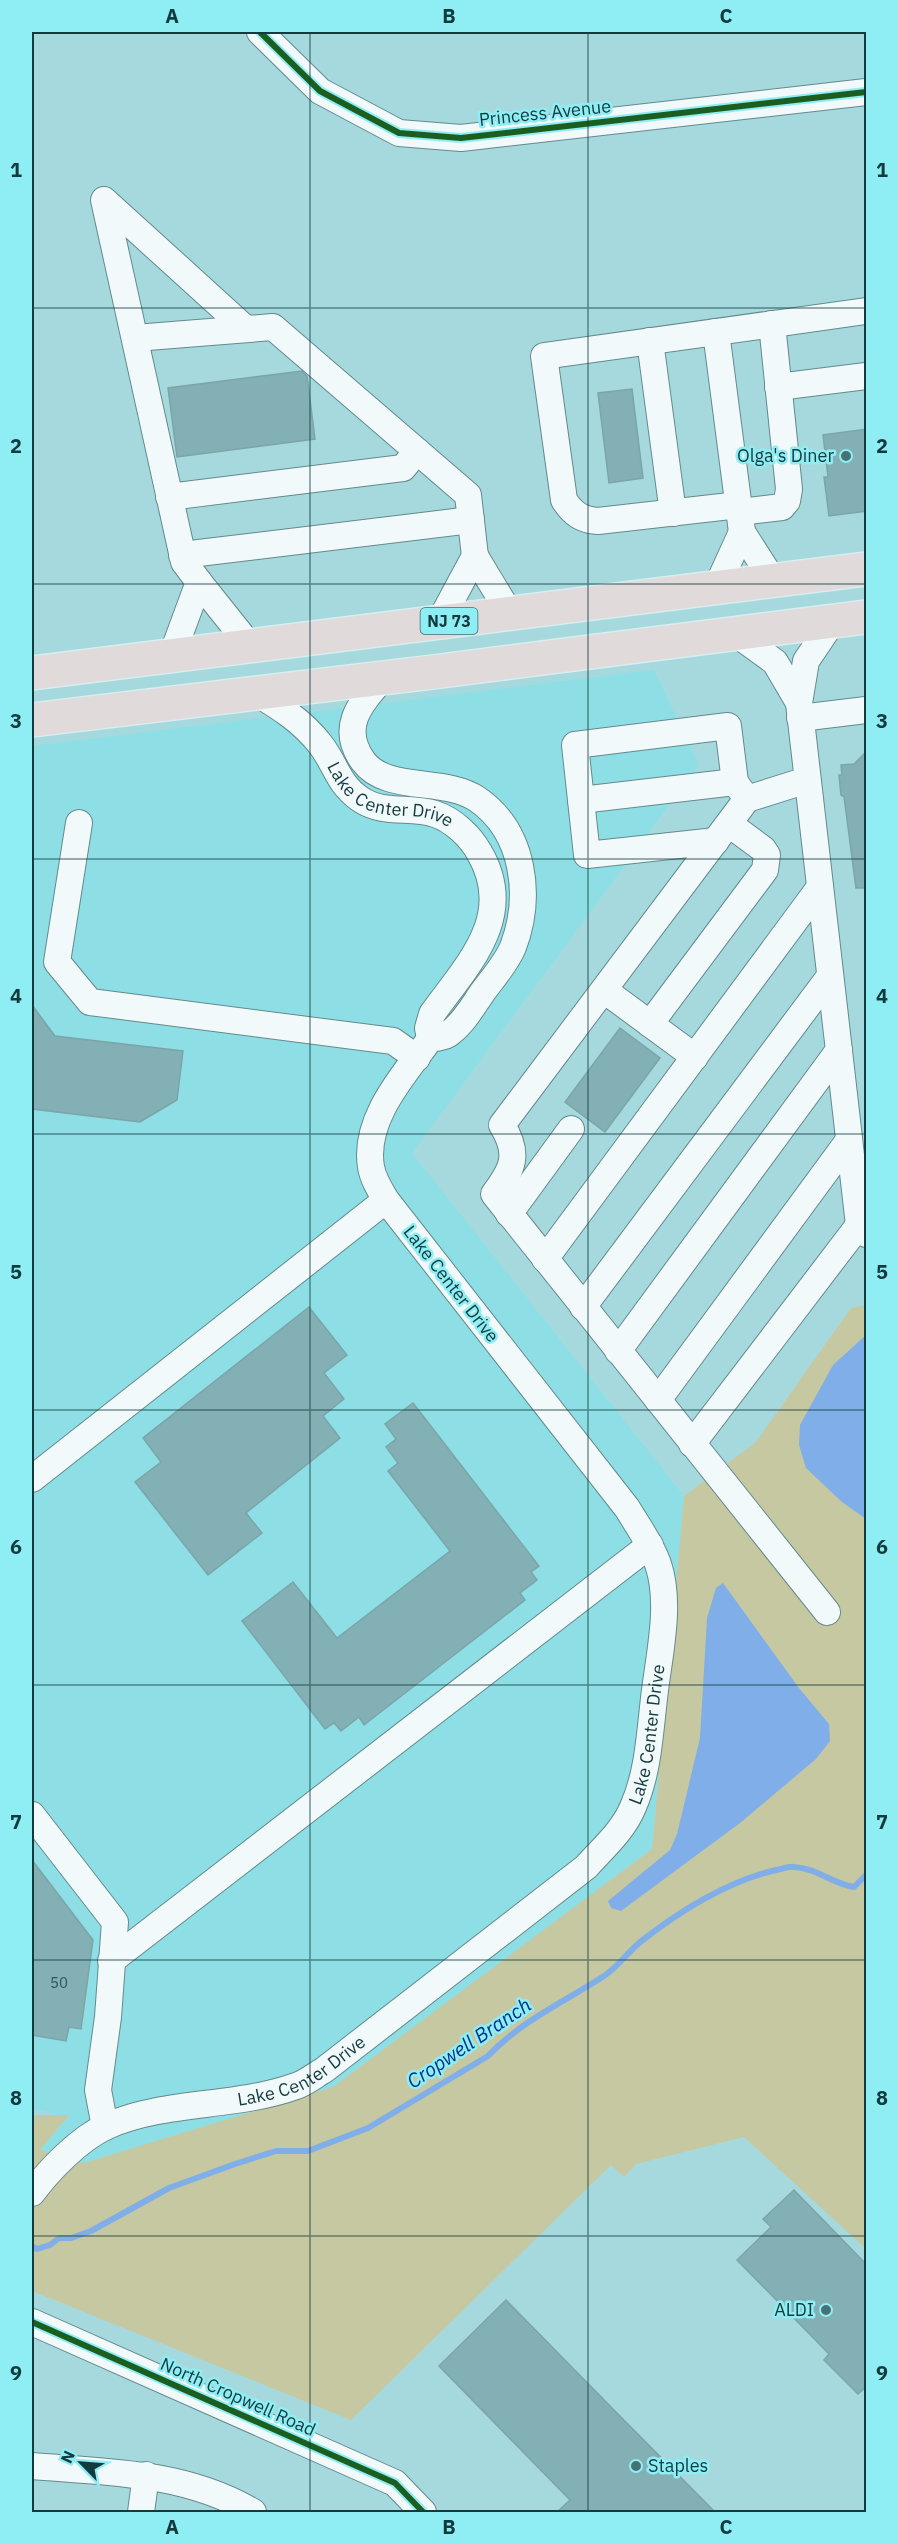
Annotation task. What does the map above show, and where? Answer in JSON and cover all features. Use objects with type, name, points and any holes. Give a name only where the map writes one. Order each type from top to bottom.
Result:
[{"type":"highway","name":"NJ 73","points":[[32,673],[867,569]]},
{"type":"highway","points":[[778,628],[783,613],[801,603],[867,595]]},
{"type":"highway","points":[[32,720],[867,617]]},
{"type":"street","name":"Princess Avenue","points":[[260,32],[320,91],[399,133],[462,138],[867,92]]},
{"type":"street","points":[[246,329],[104,200],[184,562],[250,646]]},
{"type":"street","points":[[772,324],[789,489],[787,501],[782,507],[740,517],[672,513],[598,521],[588,520],[570,509],[564,500],[544,356],[772,324],[867,311]]},
{"type":"street","points":[[135,338],[273,327],[468,495],[475,556],[510,614]]},
{"type":"street","points":[[716,332],[740,517],[774,582]]},
{"type":"street","points":[[650,341],[672,513]]},
{"type":"street","points":[[778,387],[867,376]]},
{"type":"street","points":[[169,497],[403,468],[417,451]]},
{"type":"street","points":[[716,589],[740,517]]},
{"type":"street","points":[[182,555],[471,520]]},
{"type":"street","points":[[439,623],[475,556]]},
{"type":"street","points":[[172,655],[199,582]]},
{"type":"street","points":[[692,1444],[863,1229],[861,1190],[849,1140],[799,711],[806,661],[833,621]]},
{"type":"street","points":[[735,633],[775,662],[799,711]]},
{"type":"street","name":"Lake Center Drive","points":[[383,678],[356,710],[353,738],[364,763],[374,773],[389,779],[458,790],[477,799],[501,822],[520,860],[524,900],[512,950],[450,1034],[423,1049]]},
{"type":"street","name":"Lake Center Drive","points":[[32,2193],[70,2152],[105,2127],[140,2115],[256,2096],[297,2086],[324,2070],[586,1867],[619,1832],[633,1806],[643,1775],[660,1656],[664,1609],[659,1566],[650,1545],[627,1508],[386,1200],[376,1183],[371,1168],[370,1151],[379,1116],[423,1049],[432,1014],[487,934],[494,904],[493,888],[484,860],[467,835],[445,819],[424,812],[377,807],[353,794],[338,777],[325,751],[308,730],[299,721],[256,693]]},
{"type":"street","points":[[799,711],[867,710]]},
{"type":"street","points":[[650,1024],[765,870],[767,855],[763,849],[722,832],[587,855],[574,745],[729,726],[741,790],[722,832],[502,1125],[513,1150],[512,1165],[494,1194],[827,1612]]},
{"type":"street","points":[[581,800],[741,790],[807,780]]},
{"type":"street","points":[[79,823],[57,962],[90,1002],[393,1041],[423,1049]]},
{"type":"street","points":[[545,1259],[820,887]]},
{"type":"street","points":[[584,1307],[830,976]]},
{"type":"street","points":[[604,990],[694,1058]]},
{"type":"street","points":[[618,1350],[838,1050]]},
{"type":"street","points":[[509,1214],[571,1129]]},
{"type":"street","points":[[657,1400],[849,1140]]},
{"type":"street","points":[[32,1479],[386,1200]]},
{"type":"street","points":[[111,1961],[650,1545]]},
{"type":"street","points":[[32,1815],[115,1922],[108,2017],[99,2090],[105,2127]]},
{"type":"street","name":"North Cropwell Road","points":[[32,2322],[395,2483],[423,2512]]},
{"type":"street","points":[[32,2466],[146,2475],[198,2487],[253,2512]]},
{"type":"street","points":[[141,2512],[146,2475]]},
{"type":"shaded area","points":[[654,670],[699,765],[412,1153],[684,1496],[652,1849],[333,2087],[84,2163],[40,2150],[69,2116],[32,2109],[32,746]]},
{"type":"shaded area","points":[[866,1335],[866,1519],[842,1502],[806,1468],[799,1445],[800,1425],[833,1365]]},
{"type":"shaded area","points":[[723,1583],[799,1688],[829,1724],[830,1741],[816,1759],[740,1823],[621,1911],[611,1908],[608,1901],[670,1850],[677,1834],[700,1738],[707,1618],[716,1588]]},
{"type":"green space","points":[[866,1305],[866,2249],[744,2137],[636,2164],[624,2177],[611,2165],[351,2420],[32,2291],[32,2115],[69,2115],[40,2150],[84,2163],[333,2087],[652,1849],[684,1496],[756,1442],[851,1308]]},
{"type":"building","points":[[302,371],[307,376],[315,439],[177,457],[168,388]]},
{"type":"building","points":[[632,389],[643,478],[609,483],[598,393]]},
{"type":"building","name":"Olga's Diner","points":[[867,429],[867,511],[829,516],[824,477],[828,477],[823,435]]},
{"type":"building","points":[[867,751],[867,888],[856,888],[839,775],[842,775],[841,765],[854,764]]},
{"type":"building","points":[[32,1005],[55,1036],[183,1051],[177,1100],[140,1122],[32,1109]]},
{"type":"building","points":[[620,1028],[660,1058],[605,1132],[565,1102]]},
{"type":"building","points":[[309,1307],[347,1355],[324,1373],[344,1399],[323,1416],[340,1438],[246,1513],[262,1533],[208,1575],[135,1482],[161,1462],[143,1438]]},
{"type":"building","points":[[413,1403],[539,1566],[531,1572],[537,1580],[520,1593],[525,1600],[364,1725],[359,1717],[341,1731],[334,1723],[325,1729],[242,1621],[293,1582],[337,1638],[450,1551],[388,1471],[398,1463],[386,1447],[396,1439],[385,1424]]},
{"type":"building","points":[[32,1860],[93,1940],[81,2029],[69,2027],[66,2041],[32,2035]]},
{"type":"building","name":"ALDI","points":[[794,2190],[867,2265],[867,2386],[858,2394],[824,2360],[829,2354],[737,2260],[771,2227],[763,2219]]},
{"type":"building","points":[[506,2300],[715,2512],[557,2512],[570,2500],[439,2366]]},
{"type":"waterway","name":"Cropwell Branch","points":[[33,2247],[37,2249],[50,2245],[59,2238],[71,2238],[91,2231],[169,2188],[235,2164],[276,2151],[308,2151],[368,2128],[488,2056],[514,2032],[609,1972],[639,1943],[659,1928],[690,1907],[723,1889],[758,1875],[790,1867],[810,1870],[854,1887],[866,1875]]},
{"type":"cycle path","points":[[260,32],[320,91],[399,133],[461,138],[866,92]]},
{"type":"cycle path","points":[[32,2322],[395,2483],[423,2512]]},
{"type":"place","name":"Olga's Diner","points":[[846,456]]},
{"type":"place","name":"ALDI","points":[[826,2310]]},
{"type":"place","name":"Staples","points":[[636,2466]]}]
